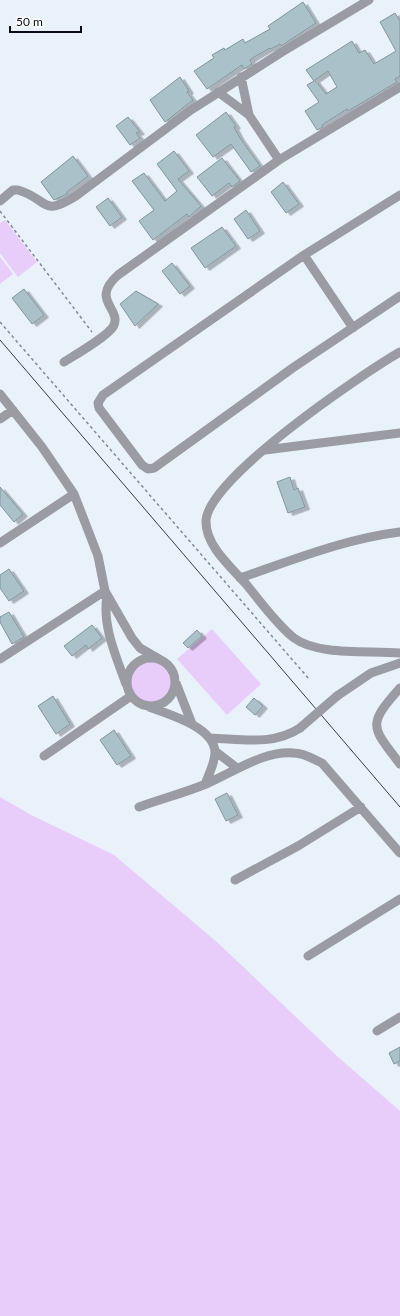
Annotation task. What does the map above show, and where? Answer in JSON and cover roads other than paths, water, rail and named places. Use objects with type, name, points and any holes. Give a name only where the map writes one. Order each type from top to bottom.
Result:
[{"type":"street","points":[[0,201],[13,190],[18,190],[48,206],[55,207],[62,204],[218,92],[370,0]]},
{"type":"street","points":[[241,77],[249,115]]},
{"type":"street","points":[[64,362],[98,340],[114,324],[115,321],[106,295],[107,288],[112,281],[279,160],[400,86]]},
{"type":"street","points":[[218,92],[249,115],[279,160]]},
{"type":"street","points":[[400,195],[304,255],[103,395],[98,403],[99,408],[142,465],[148,469],[154,468],[294,367],[400,296]]},
{"type":"street","points":[[304,255],[353,328]]},
{"type":"street","points":[[400,352],[334,394],[265,450],[225,486],[207,510],[206,530],[220,554],[240,578],[287,632],[301,643],[320,649],[400,653]]},
{"type":"street","points":[[0,394],[46,453],[74,494],[98,556],[106,594],[106,621],[114,651],[131,696],[137,703],[192,724],[210,738],[215,751],[237,768]]},
{"type":"street","points":[[0,419],[13,410]]},
{"type":"street","points":[[265,450],[400,433]]},
{"type":"street","points":[[0,543],[74,494]]},
{"type":"street","points":[[240,578],[311,552],[380,534],[400,532]]},
{"type":"street","points":[[0,659],[106,594]]},
{"type":"street","points":[[106,594],[113,602],[132,638],[140,648],[166,663],[175,677],[180,695],[192,724]]},
{"type":"street","points":[[126,684],[130,669],[136,663],[143,659],[159,659]]},
{"type":"street","points":[[210,738],[246,740],[270,739],[290,735],[337,696],[371,673],[400,663]]},
{"type":"street","points":[[146,706],[154,706],[168,699],[173,693],[175,677]]},
{"type":"street","points":[[400,688],[378,717],[376,728],[382,741],[400,764]]},
{"type":"street","points":[[44,756],[131,696]]},
{"type":"street","points":[[205,784],[213,762],[215,751]]},
{"type":"street","points":[[139,807],[205,784],[237,768],[274,754],[294,752],[322,763],[400,853]]},
{"type":"street","points":[[235,880],[298,846],[361,807]]},
{"type":"street","points":[[308,956],[400,899]]},
{"type":"street","points":[[377,1031],[400,1017]]},
{"type":"tram line","points":[[0,340],[400,807]]}]
